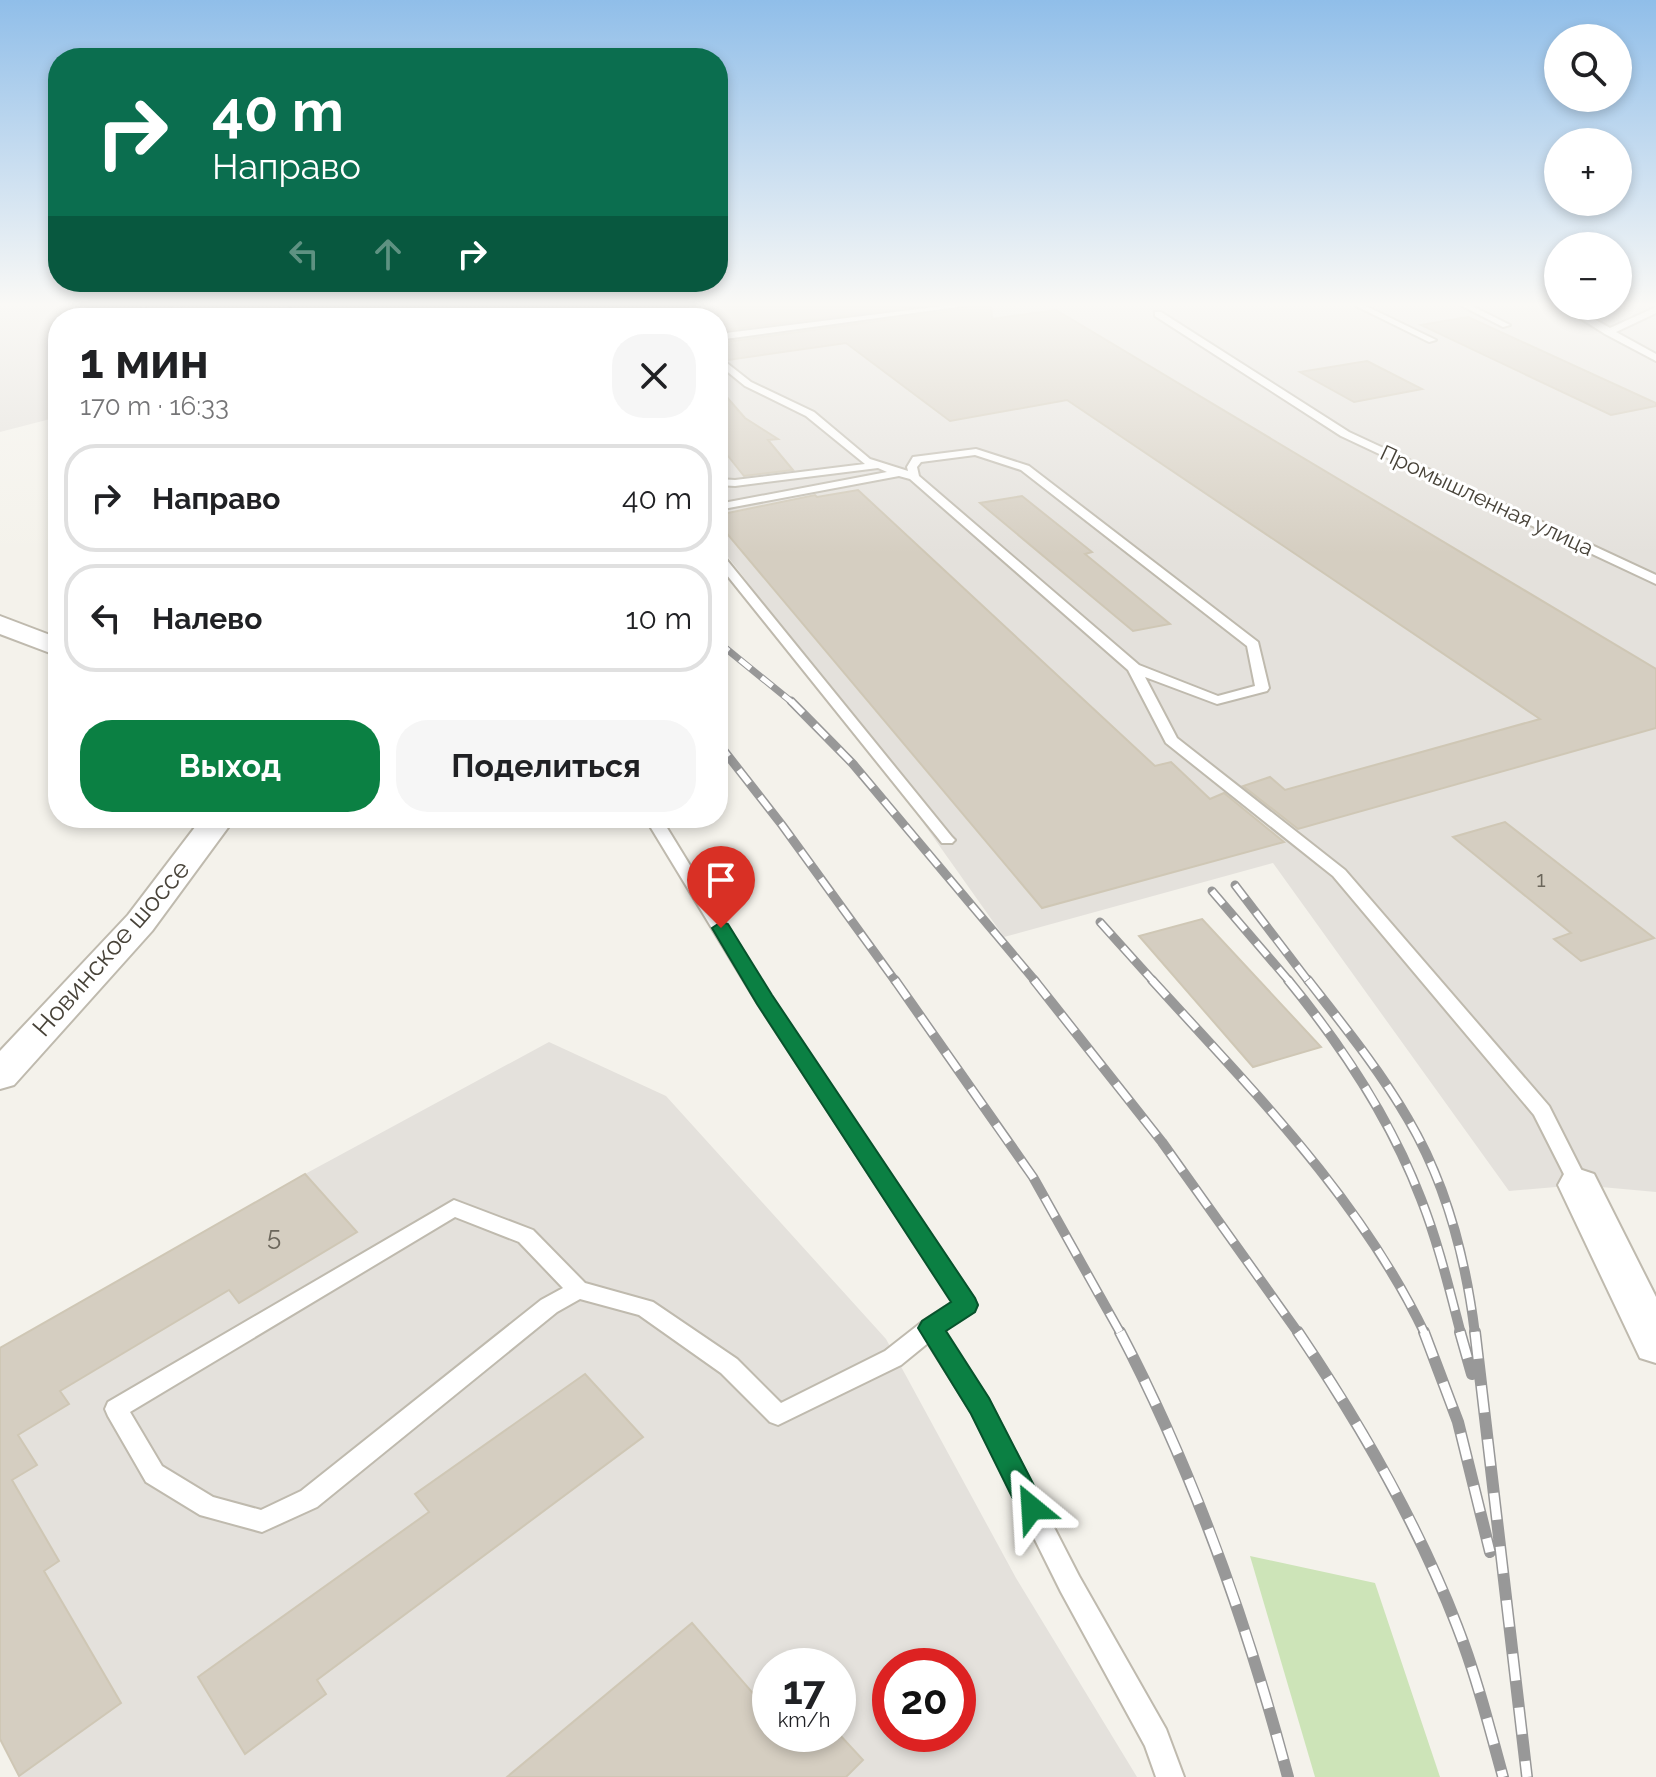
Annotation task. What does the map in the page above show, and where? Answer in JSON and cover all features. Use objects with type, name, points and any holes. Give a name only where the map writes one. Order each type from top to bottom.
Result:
[{"type":"street","points":[[0,624],[48,644]]},
{"type":"street","name":"Новинское шоссе","points":[[0,1075],[140,923],[211,828]]},
{"type":"street","points":[[1579,1185],[1656,1344]]},
{"type":"lane","points":[[758,389],[810,414],[875,466]]},
{"type":"lane","name":"Промышленная улица","points":[[1275,389],[1345,434],[1656,580]]},
{"type":"lane","points":[[728,483],[875,466],[909,474],[1134,668],[1217,700],[1262,688],[1253,645],[1025,468],[976,452],[917,459],[909,474]]},
{"type":"lane","points":[[728,505],[909,474]]},
{"type":"lane","points":[[728,568],[947,840]]},
{"type":"lane","points":[[1134,668],[1171,740],[1339,873],[1542,1111],[1579,1185]]},
{"type":"lane","points":[[578,1290],[549,1306],[309,1499],[262,1521],[208,1507],[154,1474],[116,1409],[454,1208],[526,1236],[578,1290],[645,1308],[729,1366],[778,1415],[893,1358],[930,1328],[966,1305],[764,1000],[659,828]]},
{"type":"lane","points":[[930,1328],[980,1406],[1070,1584],[1156,1739],[1170,1777]]},
{"type":"shaded area","points":[[0,389],[48,389],[48,420],[0,432]]},
{"type":"shaded area","points":[[728,389],[1656,389],[1656,1192],[1579,1185],[1509,1191],[1273,863],[1004,937],[807,659],[728,557]]},
{"type":"shaded area","points":[[549,1042],[666,1096],[886,1339],[1016,1578],[1137,1777],[19,1777],[0,1739],[0,1348],[305,1174]]},
{"type":"green space","points":[[1250,1556],[1375,1583],[1440,1777],[1315,1777]]},
{"type":"building","points":[[907,389],[1188,389],[1656,669],[1656,728],[1298,829],[1243,786],[1270,777],[1285,790],[1540,719],[1067,400],[950,421]]},
{"type":"building","points":[[1330,389],[1422,389],[1354,402]]},
{"type":"building","points":[[1556,389],[1625,389],[1656,403],[1656,406],[1611,415]]},
{"type":"building","points":[[728,398],[745,418],[778,439],[768,440],[793,470],[744,476],[728,456]]},
{"type":"building","points":[[858,490],[1155,766],[1171,762],[1210,799],[1224,793],[1284,842],[1042,908],[728,535],[728,513]]},
{"type":"building","points":[[1022,496],[1092,552],[1085,554],[1170,624],[1133,631],[980,503]]},
{"type":"building","points":[[1505,822],[1654,938],[1581,961],[1554,939],[1571,933],[1453,837]]},
{"type":"building","points":[[1202,919],[1321,1047],[1253,1067],[1139,936]]},
{"type":"building","points":[[305,1174],[357,1232],[239,1303],[229,1290],[60,1391],[69,1404],[18,1435],[37,1465],[12,1480],[59,1561],[44,1571],[121,1703],[19,1776],[0,1739],[0,1348]]},
{"type":"building","points":[[585,1374],[643,1437],[317,1680],[326,1694],[245,1754],[198,1677],[429,1512],[415,1494]]},
{"type":"building","points":[[692,1623],[752,1692],[752,1752],[856,1752],[863,1760],[846,1777],[507,1777]]},
{"type":"railway","points":[[728,650],[793,703]]},
{"type":"railway","points":[[793,703],[853,764],[1036,982]]},
{"type":"railway","points":[[728,756],[896,982]]},
{"type":"railway","points":[[1235,885],[1309,982]]},
{"type":"railway","points":[[1212,891],[1290,982]]},
{"type":"railway","points":[[1100,922],[1154,982]]},
{"type":"railway","points":[[895,980],[1033,1177],[1121,1334]]},
{"type":"railway","points":[[1034,980],[1162,1142],[1299,1334]]},
{"type":"railway","points":[[1152,980],[1265,1104],[1336,1191],[1399,1284],[1424,1332]]},
{"type":"railway","points":[[1288,980],[1346,1057],[1395,1140],[1427,1215],[1461,1334]]},
{"type":"railway","points":[[1308,980],[1385,1083],[1408,1119],[1433,1169],[1460,1250],[1475,1334]]},
{"type":"railway","points":[[1120,1332],[1195,1494],[1255,1662],[1288,1777]]},
{"type":"railway","points":[[1298,1332],[1365,1438],[1424,1549],[1464,1644],[1503,1777]]},
{"type":"railway","points":[[1424,1332],[1458,1422],[1490,1552]]},
{"type":"railway","points":[[1460,1332],[1472,1374]]},
{"type":"railway","points":[[1475,1332],[1527,1777]]},
{"type":"route","points":[[721,928],[764,1000],[966,1305],[930,1328],[980,1406],[1032,1508]]}]
